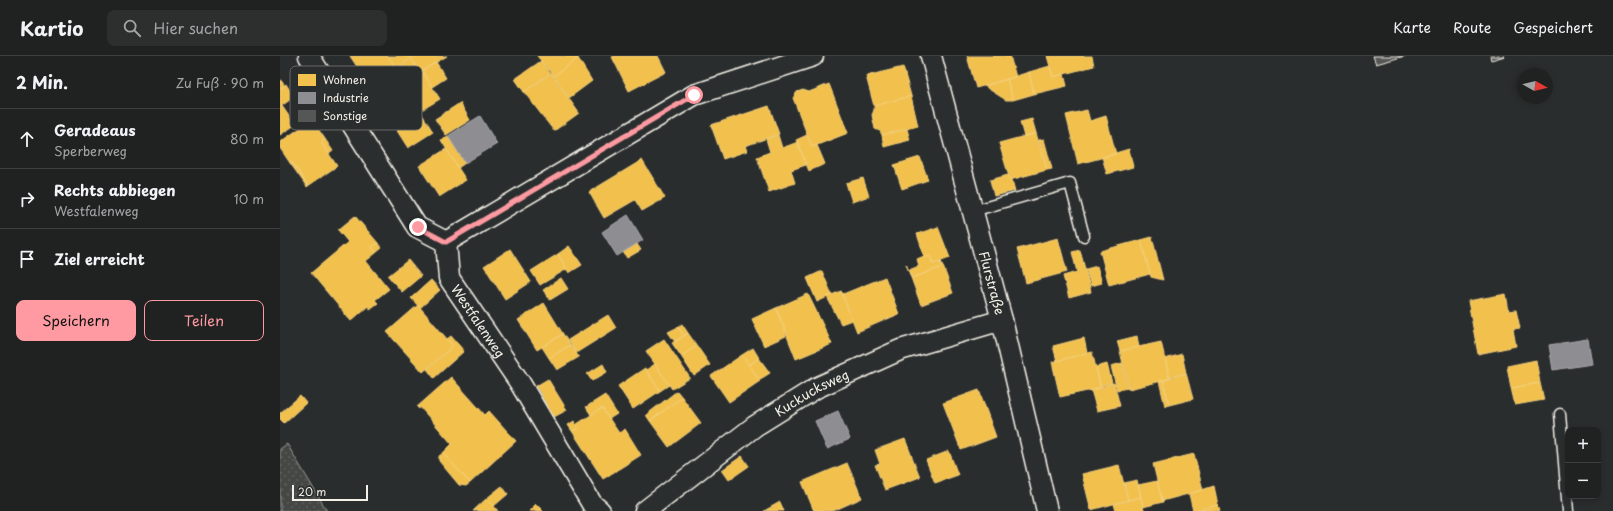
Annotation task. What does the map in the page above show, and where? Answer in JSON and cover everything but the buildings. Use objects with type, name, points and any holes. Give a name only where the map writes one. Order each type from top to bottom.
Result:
[{"type":"street","points":[[309,56],[315,66]]},
{"type":"street","points":[[356,130],[418,227],[446,242],[694,95],[813,56]]},
{"type":"street","name":"Flurstraße","points":[[932,56],[1002,320],[1047,511]]},
{"type":"street","name":"Westfalenweg","points":[[446,242],[449,278],[520,383],[592,504],[600,511]]},
{"type":"street","name":"Kuckucksweg","points":[[645,511],[755,426],[816,388],[900,350],[1002,320]]},
{"type":"lane","points":[[973,211],[1070,183],[1084,236]]},
{"type":"lane","points":[[1560,414],[1568,511]]},
{"type":"shaded area","points":[[287,444],[327,511],[280,511],[280,449]]},
{"type":"route","points":[[418,227],[446,242],[694,95]]}]
